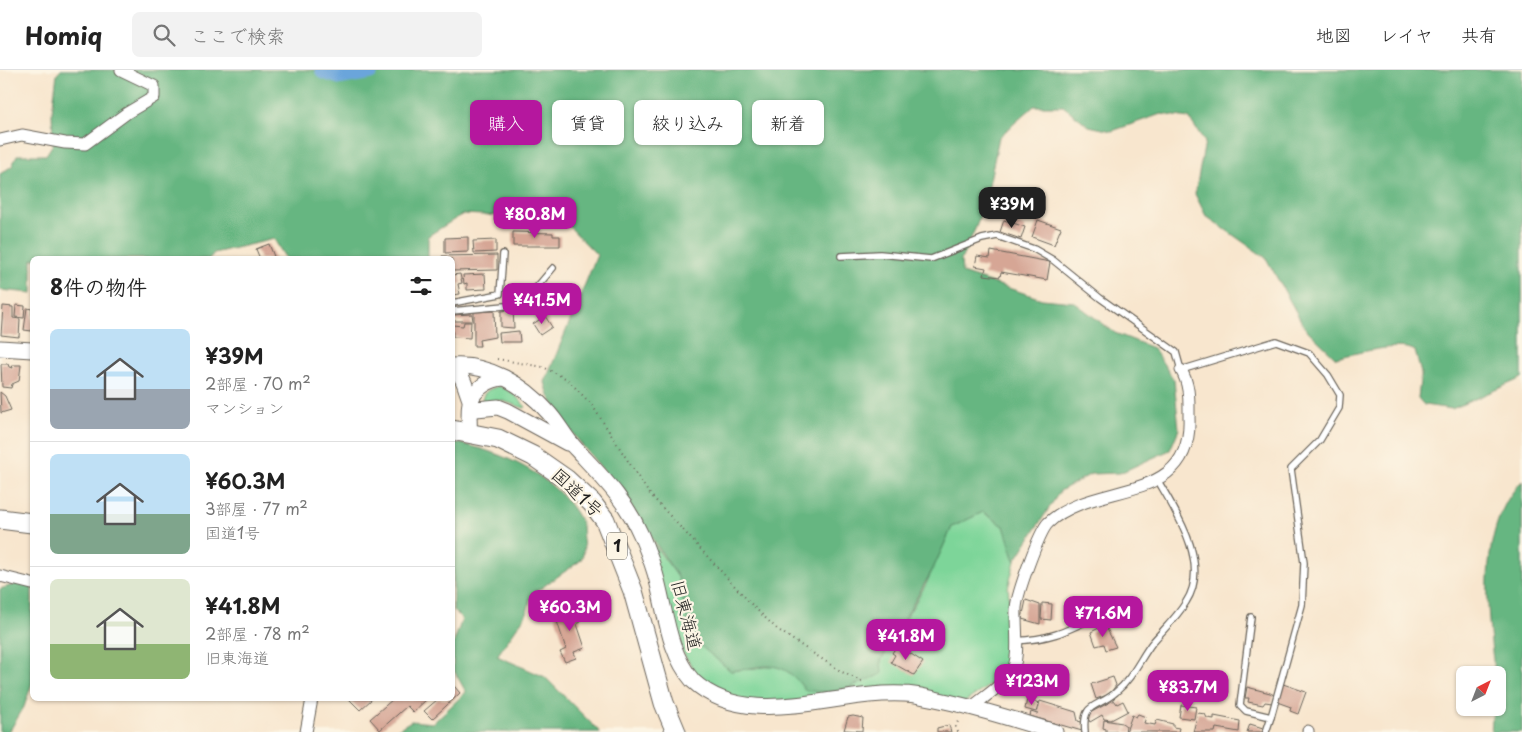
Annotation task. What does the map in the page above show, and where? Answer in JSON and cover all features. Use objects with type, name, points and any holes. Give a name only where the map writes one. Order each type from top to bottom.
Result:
[{"type":"highway","name":"国道1号","points":[[468,418],[498,439],[533,456],[566,479],[592,503],[605,520],[633,591],[664,703],[676,732]]},
{"type":"highway","points":[[0,519],[30,523]]},
{"type":"street","points":[[0,140],[22,135],[65,144],[85,144],[127,113],[154,97],[154,86],[121,70]]},
{"type":"street","points":[[0,348],[30,350]]},
{"type":"street","name":"旧東海道","points":[[455,367],[471,365],[490,371],[534,398],[548,411],[575,448],[611,486],[640,533],[655,572],[678,661],[694,682],[705,692],[732,707],[754,712],[790,711],[875,695],[904,694],[972,707],[1055,732]]},
{"type":"street","points":[[455,370],[462,377],[469,391],[468,418]]},
{"type":"street","points":[[972,707],[1010,675],[1016,660],[1016,605],[1035,548],[1046,524],[1062,512],[1158,479],[1164,476],[1183,458],[1190,438],[1188,381],[1181,370]]},
{"type":"street","points":[[468,418],[485,383],[504,378]]},
{"type":"street","points":[[526,419],[536,413],[534,398]]},
{"type":"street","points":[[468,418],[498,408],[526,419],[575,448]]},
{"type":"street","points":[[0,576],[30,584]]},
{"type":"street","points":[[306,732],[312,701]]},
{"type":"lane","points":[[841,256],[880,254],[931,258],[982,238],[997,236],[1034,248],[1053,260],[1100,298],[1176,352],[1181,370],[1276,341],[1309,353],[1328,375],[1340,395],[1339,408],[1320,440],[1291,469],[1304,563],[1302,605],[1266,732]]},
{"type":"lane","points":[[455,302],[500,294],[503,254]]},
{"type":"lane","points":[[455,311],[514,305],[530,295],[552,268]]},
{"type":"lane","points":[[1085,732],[1084,717],[1087,711],[1109,698],[1124,686],[1150,646],[1187,601],[1196,570],[1187,532],[1158,479]]},
{"type":"lane","points":[[1250,617],[1240,705],[1246,711],[1271,717]]},
{"type":"lane","points":[[1015,641],[1042,640],[1060,634],[1093,618]]},
{"type":"path","points":[[489,357],[543,368],[567,379],[592,405],[648,492],[754,607],[777,629],[842,672],[867,684],[875,695]]},
{"type":"green space","points":[[61,70],[1522,70],[1522,378],[1452,409],[1424,405],[1418,398],[1421,373],[1415,351],[1399,347],[1365,351],[1336,358],[1305,328],[1266,258],[1206,216],[1195,194],[1205,142],[1189,118],[1161,114],[1112,131],[1089,126],[1063,106],[1034,106],[999,137],[986,199],[961,260],[962,273],[1042,299],[1074,302],[1115,333],[1153,348],[1174,380],[1179,429],[1170,450],[1120,473],[1091,474],[1060,491],[1015,561],[1004,526],[983,512],[952,527],[933,569],[881,660],[882,674],[838,692],[806,691],[797,680],[781,668],[765,666],[731,671],[691,638],[678,577],[621,492],[568,428],[549,396],[545,382],[597,255],[562,219],[463,214],[428,236],[428,256],[284,256],[274,239],[214,253],[212,256],[30,256],[30,293],[0,290],[0,174],[12,166],[17,155],[46,155],[53,144],[52,112],[57,74]]},
{"type":"green space","points":[[499,386],[513,393],[526,407],[500,400],[485,404],[482,400],[484,394],[490,389]]},
{"type":"green space","points":[[455,442],[490,452],[526,468],[557,490],[570,504],[580,520],[584,548],[582,558],[531,595],[527,613],[497,656],[545,677],[600,732],[393,732],[411,721],[433,723],[466,692],[455,673],[455,639],[462,619],[455,612]]},
{"type":"green space","points":[[1522,481],[1522,732],[1491,732],[1492,716],[1506,716],[1506,666],[1494,666],[1489,626],[1488,573],[1491,547],[1497,523],[1507,500]]},
{"type":"green space","points":[[983,512],[1004,526],[1016,557],[1008,588],[1016,660],[990,685],[962,704],[888,694],[744,705],[707,687],[674,641],[639,524],[678,577],[691,638],[731,671],[775,666],[793,673],[881,661],[926,584],[952,527]]},
{"type":"green space","points":[[30,580],[30,689],[24,707],[9,732],[0,732],[0,589]]},
{"type":"building","points":[[1004,220],[1025,227],[1021,239],[1000,232]]},
{"type":"building","points":[[1038,220],[1061,228],[1054,245],[1032,237]]},
{"type":"building","points":[[513,232],[553,233],[553,236],[560,236],[560,246],[513,246]]},
{"type":"building","points":[[468,237],[468,252],[445,253],[445,238]]},
{"type":"building","points":[[496,240],[496,252],[474,253],[473,241]]},
{"type":"building","points":[[269,244],[274,256],[259,256],[256,249]]},
{"type":"building","points":[[991,251],[1050,262],[1047,280],[1001,272],[1000,277],[984,275],[986,268],[975,266],[977,256],[990,258]]},
{"type":"building","points":[[497,255],[497,270],[455,271],[455,256],[442,256]]},
{"type":"building","points":[[460,274],[462,283],[458,284],[460,294],[455,295],[455,275]]},
{"type":"building","points":[[485,274],[486,289],[467,290],[467,283],[464,284],[463,275]]},
{"type":"building","points":[[16,305],[25,306],[24,318],[15,317]]},
{"type":"building","points":[[3,306],[13,307],[13,318],[20,319],[19,337],[1,335]]},
{"type":"building","points":[[27,308],[30,309],[30,331],[24,330]]},
{"type":"building","points":[[513,310],[514,328],[501,327],[501,311]]},
{"type":"building","points":[[494,311],[495,337],[479,340],[480,346],[474,346],[474,312]]},
{"type":"building","points":[[472,314],[473,321],[455,321],[455,315]]},
{"type":"building","points":[[545,316],[552,327],[540,335],[533,324]]},
{"type":"building","points":[[464,322],[471,322],[470,338],[455,337],[455,325],[463,326]]},
{"type":"building","points":[[519,331],[520,342],[500,342],[499,333]]},
{"type":"building","points":[[1,364],[8,364],[9,367],[13,368],[12,365],[21,365],[19,381],[12,384],[11,388],[2,387]]},
{"type":"building","points":[[0,392],[5,396],[11,410],[1,413]]},
{"type":"building","points":[[1026,600],[1040,605],[1040,624],[1022,619]]},
{"type":"building","points":[[1042,603],[1052,604],[1051,620],[1041,619]]},
{"type":"building","points":[[577,606],[581,622],[577,624],[585,648],[574,652],[576,658],[565,662],[560,652],[566,649],[554,612]]},
{"type":"building","points":[[1105,625],[1116,647],[1106,650],[1104,644],[1096,646],[1091,632]]},
{"type":"building","points":[[899,646],[923,662],[914,675],[891,662],[895,655],[892,653]]},
{"type":"building","points":[[1113,677],[1116,685],[1110,694],[1096,699],[1091,684]]},
{"type":"building","points":[[1283,684],[1306,692],[1298,714],[1290,711],[1291,707],[1277,702]]},
{"type":"building","points":[[455,687],[460,693],[455,698]]},
{"type":"building","points":[[1247,687],[1274,695],[1272,703],[1265,702],[1263,705],[1248,702],[1249,698],[1245,698]]},
{"type":"building","points":[[1027,699],[1039,703],[1036,712],[1025,709]]},
{"type":"building","points":[[1114,700],[1117,704],[1123,701],[1128,711],[1111,720],[1104,719],[1102,715],[1090,722],[1086,715]]},
{"type":"building","points":[[351,701],[370,701],[360,710]]},
{"type":"building","points":[[391,701],[425,701],[413,712],[407,706],[380,730],[370,719]]},
{"type":"building","points":[[436,701],[451,701],[432,719],[424,711]]},
{"type":"building","points":[[1040,701],[1076,712],[1078,721],[1084,723],[1082,731],[1030,716],[1031,712],[1037,714]]},
{"type":"building","points":[[1181,705],[1196,707],[1194,719],[1179,717]]},
{"type":"building","points":[[1198,713],[1205,714],[1207,718],[1214,719],[1214,716],[1240,721],[1239,732],[1216,728],[1215,732],[1193,732]]},
{"type":"building","points":[[1138,714],[1146,717],[1144,723],[1155,725],[1157,720],[1173,724],[1173,727],[1179,728],[1178,732],[1126,732],[1132,715],[1136,717]]},
{"type":"building","points":[[848,717],[863,718],[862,731],[844,730]]},
{"type":"building","points":[[1104,720],[1122,723],[1126,726],[1125,732],[1106,732],[1106,729],[1103,728]]},
{"type":"building","points":[[1250,724],[1263,728],[1263,732],[1247,732]]},
{"type":"building","points":[[949,725],[951,732],[937,732],[937,728]]},
{"type":"waterway","points":[[325,70],[341,75],[369,70]]}]
